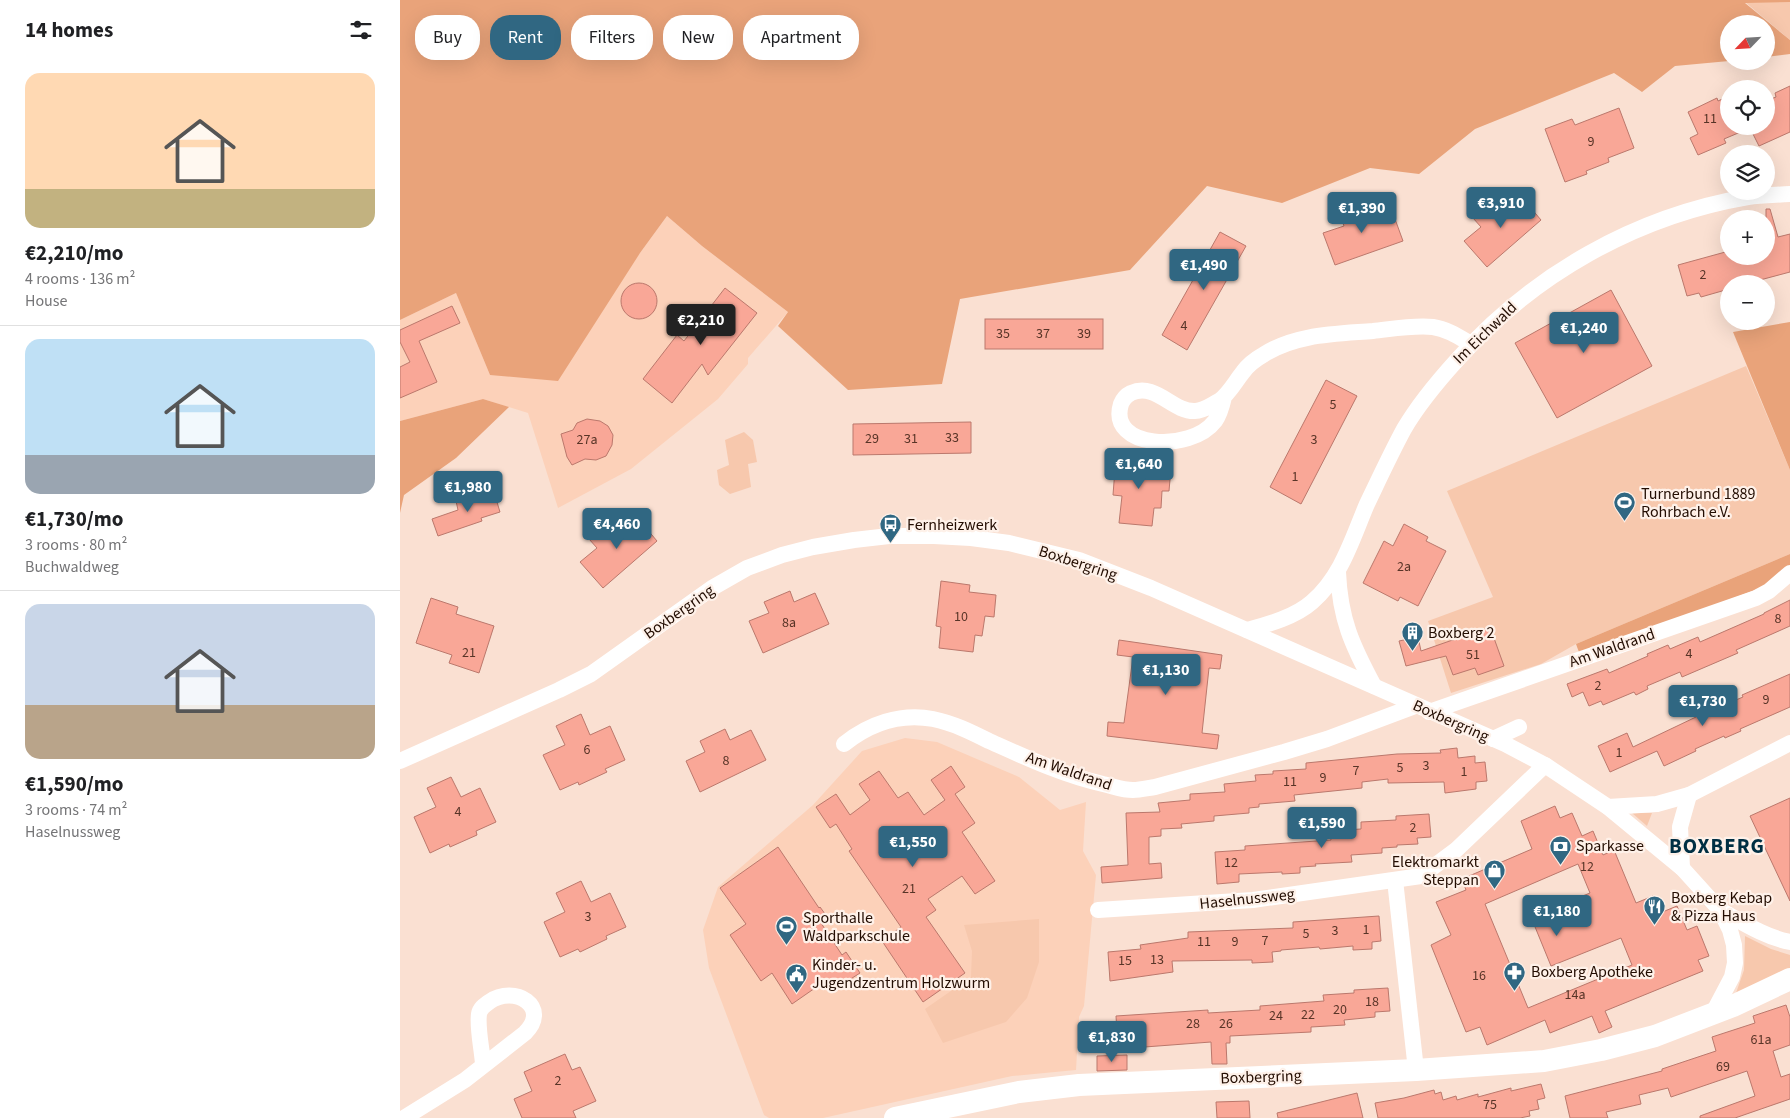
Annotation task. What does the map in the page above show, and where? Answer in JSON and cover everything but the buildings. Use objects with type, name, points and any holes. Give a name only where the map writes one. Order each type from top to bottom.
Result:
[{"type":"street","name":"Im Eichwald","points":[[1247,630],[1265,625],[1300,610],[1322,592],[1338,572],[1368,502],[1405,428],[1440,379],[1471,344],[1494,321],[1524,296],[1578,260],[1614,240],[1657,222],[1699,209],[1750,197],[1790,194]]},
{"type":"street","points":[[1224,397],[1220,412],[1215,421],[1208,429],[1189,439],[1165,442],[1149,440],[1132,434],[1122,422],[1121,405],[1126,396],[1135,392],[1158,394],[1181,407],[1194,411],[1204,409],[1224,397],[1252,363],[1278,347],[1299,340],[1393,329],[1433,327],[1451,332],[1471,344]]},
{"type":"street","name":"Boxbergring","points":[[400,760],[591,674],[712,588],[734,575],[782,555],[832,544],[889,536],[934,536],[987,540],[1018,545],[1058,554],[1151,588],[1374,686],[1493,739],[1545,765],[1608,807],[1682,868],[1720,910],[1730,930],[1734,945],[1735,963],[1732,978],[1712,1014]]},
{"type":"street","name":"Im Eichwald","points":[[1338,572],[1341,605],[1346,628],[1352,644],[1374,686]]},
{"type":"street","name":"Am Waldrand","points":[[844,744],[866,729],[887,721],[914,718],[932,719],[948,723],[1068,774],[1117,788],[1133,790],[1155,787],[1284,752],[1501,686],[1756,598],[1769,591],[1790,573]]},
{"type":"street","points":[[1493,739],[1519,727]]},
{"type":"street","points":[[1608,807],[1657,804],[1689,795],[1790,744]]},
{"type":"street","name":"Haselnussweg","points":[[1098,910],[1253,900],[1421,876],[1456,850],[1545,765]]},
{"type":"street","points":[[1682,868],[1680,827],[1689,795]]},
{"type":"street","points":[[1396,880],[1416,1070]]},
{"type":"street","name":"Boxbergring","points":[[1720,910],[1753,928],[1790,942]]},
{"type":"street","name":"Boxbergring","points":[[895,1118],[1019,1092],[1079,1085],[1416,1070],[1544,1060],[1655,1036],[1741,1003],[1790,979]]},
{"type":"street","points":[[404,1118],[445,1093],[483,1064]]},
{"type":"shaded area","points":[[400,0],[1790,0],[1790,2],[1745,3],[1760,15],[1720,15],[1720,62],[1675,66],[1642,92],[1614,73],[1475,129],[1419,174],[1370,168],[1282,203],[1207,186],[1130,270],[960,299],[942,384],[848,390],[778,326],[788,312],[702,246],[667,216],[640,253],[558,381],[490,375],[456,293],[400,320]]},
{"type":"shaded area","points":[[1745,2],[1790,2],[1790,40],[1775,27],[1775,15],[1760,15]]},
{"type":"shaded area","points":[[1775,28],[1790,40],[1790,54],[1775,56]]},
{"type":"shaded area","points":[[667,216],[702,246],[788,312],[748,358],[748,364],[718,399],[631,469],[558,508],[528,413],[483,399],[400,421],[400,320],[456,293],[490,375],[640,253]]},
{"type":"shaded area","points":[[1790,322],[1790,470],[1733,332],[1775,330],[1775,325]]},
{"type":"shaded area","name":"Turnerbund 1889 Rohrbach e.V.","points":[[1746,366],[1790,470],[1790,554],[1576,644],[1541,664],[1451,693],[1428,621],[1493,597],[1447,491]]},
{"type":"shaded area","points":[[483,399],[509,407],[456,458],[404,495],[400,513],[400,421]]},
{"type":"shaded area","points":[[744,432],[753,440],[757,462],[748,464],[751,487],[730,494],[719,485],[717,470],[729,465],[725,440]]},
{"type":"shaded area","points":[[1790,554],[1790,566],[1766,586],[1580,655],[1576,644]]},
{"type":"shaded area","points":[[905,738],[937,742],[1019,777],[1060,810],[1086,802],[1083,851],[1096,875],[1084,1006],[1079,1017],[1076,1070],[1012,1076],[823,1118],[769,1118],[764,1115],[709,968],[703,930],[718,887],[813,805],[862,751]]},
{"type":"shaded area","points":[[1632,813],[1652,813],[1647,826]]},
{"type":"shaded area","points":[[1039,919],[1039,962],[1027,998],[1006,1022],[943,1043],[925,1009],[971,977],[972,951],[964,925]]},
{"type":"shaded area","points":[[1745,936],[1771,949],[1790,955],[1790,969],[1736,993],[1744,970]]},
{"type":"place","name":"Turnerbund 1889 Rohrbach e.V.","points":[[1625,522]]},
{"type":"place","name":"Fernheizwerk","points":[[891,544]]},
{"type":"place","name":"Boxberg 2","points":[[1412,652]]},
{"type":"place","name":"Sparkasse","points":[[1560,865]]},
{"type":"place","name":"Elektromarkt Steppan","points":[[1495,890]]},
{"type":"place","name":"Boxberg Kebap & Pizza Haus","points":[[1655,926]]},
{"type":"place","name":"Sporthalle Waldparkschule","points":[[787,946]]},
{"type":"place","name":"Boxberg Apotheke","points":[[1515,991]]},
{"type":"place","name":"Kinder- u. Jugendzentrum Holzwurm","points":[[796,993]]},
{"type":"district","name":"BOXBERG","points":[[1717,846]]}]
